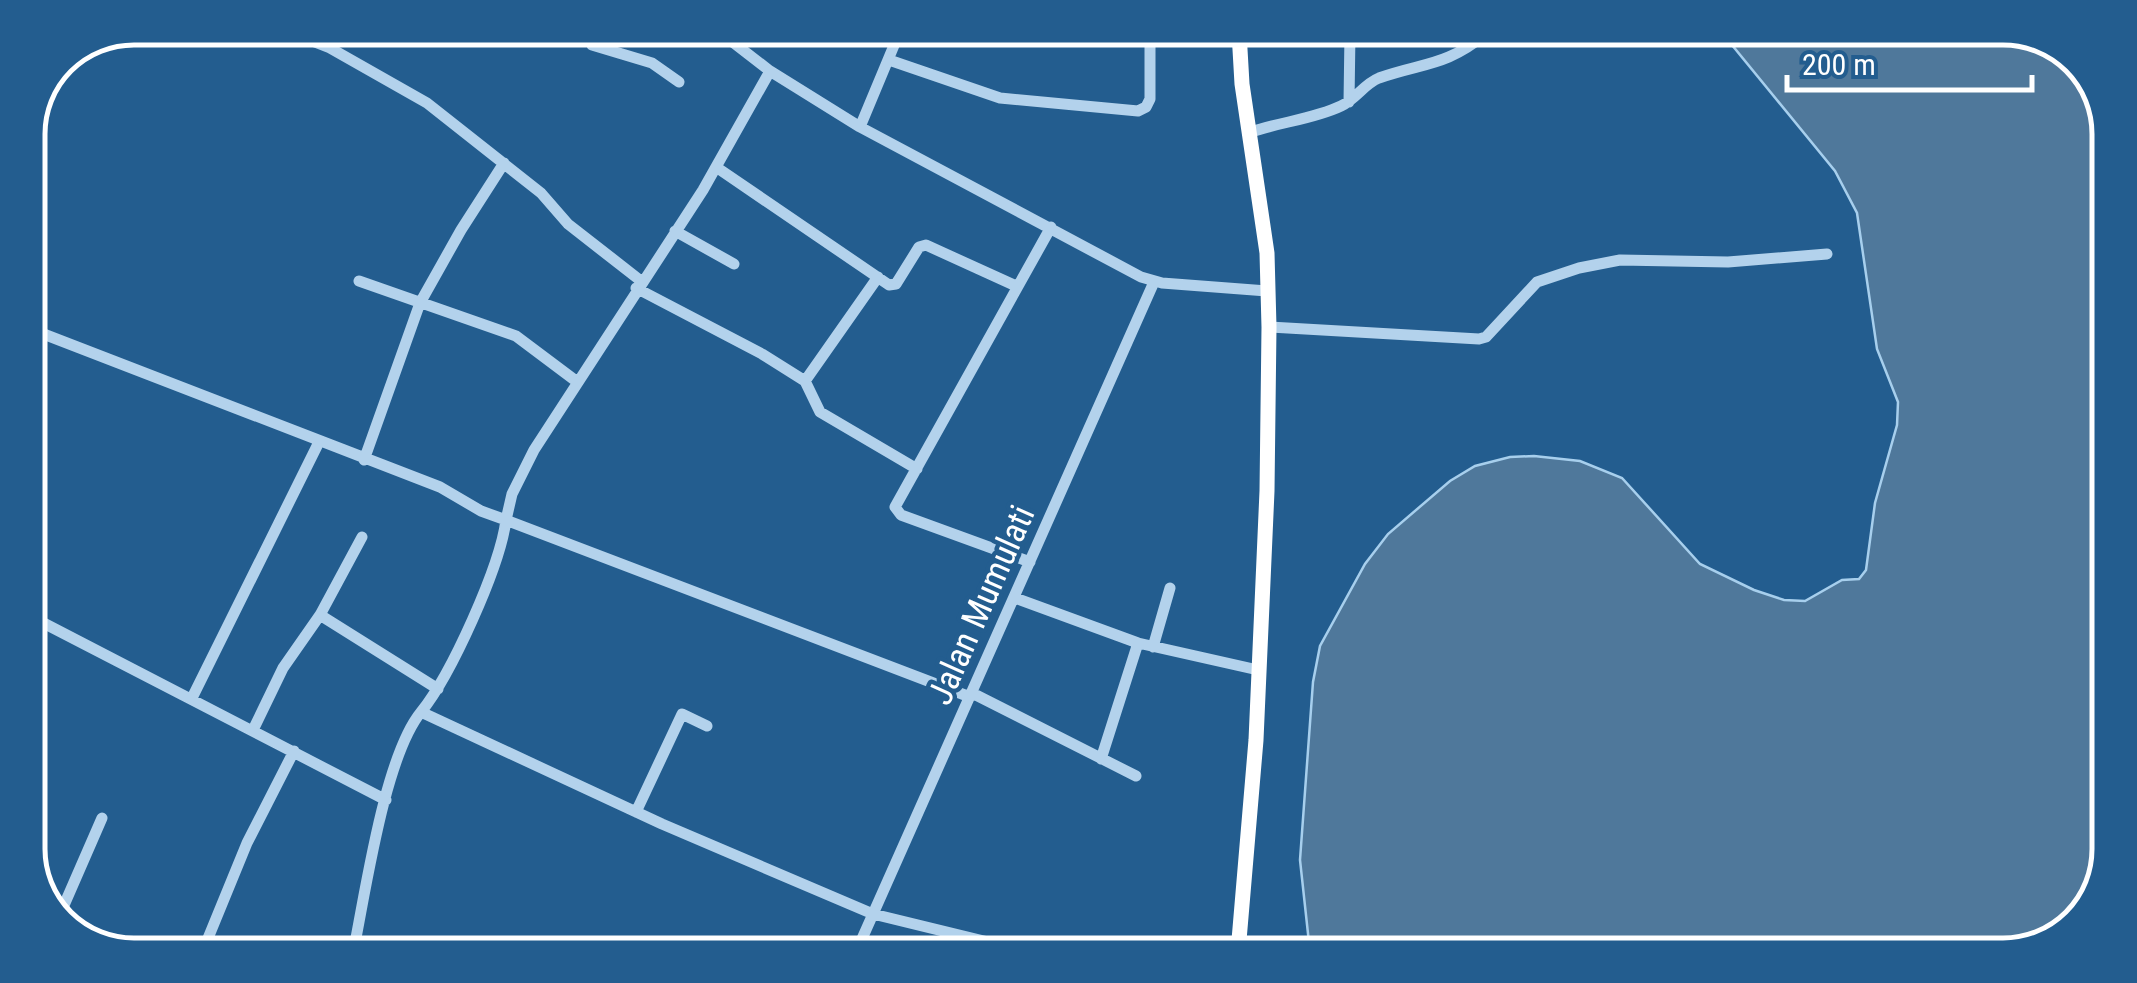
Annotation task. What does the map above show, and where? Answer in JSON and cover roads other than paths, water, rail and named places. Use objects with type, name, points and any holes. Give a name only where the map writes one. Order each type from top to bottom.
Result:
[{"type":"highway","points":[[1239,938],[1256,740],[1267,491],[1269,327],[1267,252],[1240,45]]},
{"type":"street","points":[[322,45],[427,103],[549,201],[568,224],[639,284],[805,381],[815,407],[830,419],[918,469]]},
{"type":"street","points":[[595,45],[652,63],[678,82]]},
{"type":"street","points":[[737,45],[770,71],[860,126],[1154,282],[1266,291]]},
{"type":"street","points":[[860,126],[895,45]]},
{"type":"street","points":[[889,60],[1000,98],[1138,111],[1150,99],[1150,45]]},
{"type":"street","points":[[1349,102],[1350,45]]},
{"type":"street","points":[[1251,132],[1349,102],[1374,80],[1447,60],[1470,45]]},
{"type":"street","points":[[356,938],[386,800],[403,744],[438,689],[497,558],[508,506],[520,476],[576,381],[716,167],[770,71]]},
{"type":"street","points":[[364,460],[420,304],[504,163]]},
{"type":"street","points":[[716,167],[890,285],[896,284],[919,248],[926,245],[1016,286]]},
{"type":"street","points":[[1030,562],[896,511],[896,504],[1051,228]]},
{"type":"street","points":[[675,231],[734,264]]},
{"type":"street","points":[[1269,327],[1479,340],[1537,282],[1579,268],[1620,260],[1728,262],[1828,254]]},
{"type":"street","points":[[805,381],[878,277]]},
{"type":"street","points":[[359,280],[516,336],[576,381]]},
{"type":"street","name":"Jalan Mumulati","points":[[862,938],[1154,282]]},
{"type":"street","points":[[45,334],[440,487],[481,512],[971,695],[1136,776]]},
{"type":"street","points":[[192,698],[319,442]]},
{"type":"street","points":[[253,730],[283,668],[320,615],[362,537]]},
{"type":"street","points":[[1153,648],[1170,588]]},
{"type":"street","points":[[1014,598],[1138,644],[1258,670]]},
{"type":"street","points":[[320,615],[438,689]]},
{"type":"street","points":[[45,624],[386,800]]},
{"type":"street","points":[[1101,759],[1138,644]]},
{"type":"street","points":[[421,712],[636,812],[873,914],[972,938]]},
{"type":"street","points":[[636,812],[682,714],[706,726]]},
{"type":"street","points":[[208,938],[247,843],[294,751]]},
{"type":"street","points":[[64,904],[102,818]]},
{"type":"water","points":[[1732,45],[2020,47],[2062,67],[2087,106],[2092,128],[2092,849],[2085,883],[2070,908],[2042,929],[2003,938],[1308,938],[1300,860],[1313,682],[1320,646],[1365,564],[1388,534],[1450,481],[1475,466],[1510,457],[1580,461],[1622,478],[1700,564],[1754,590],[1784,600],[1805,601],[1842,580],[1859,579],[1866,570],[1875,503],[1897,425],[1898,402],[1877,349],[1857,213],[1835,171]]}]
